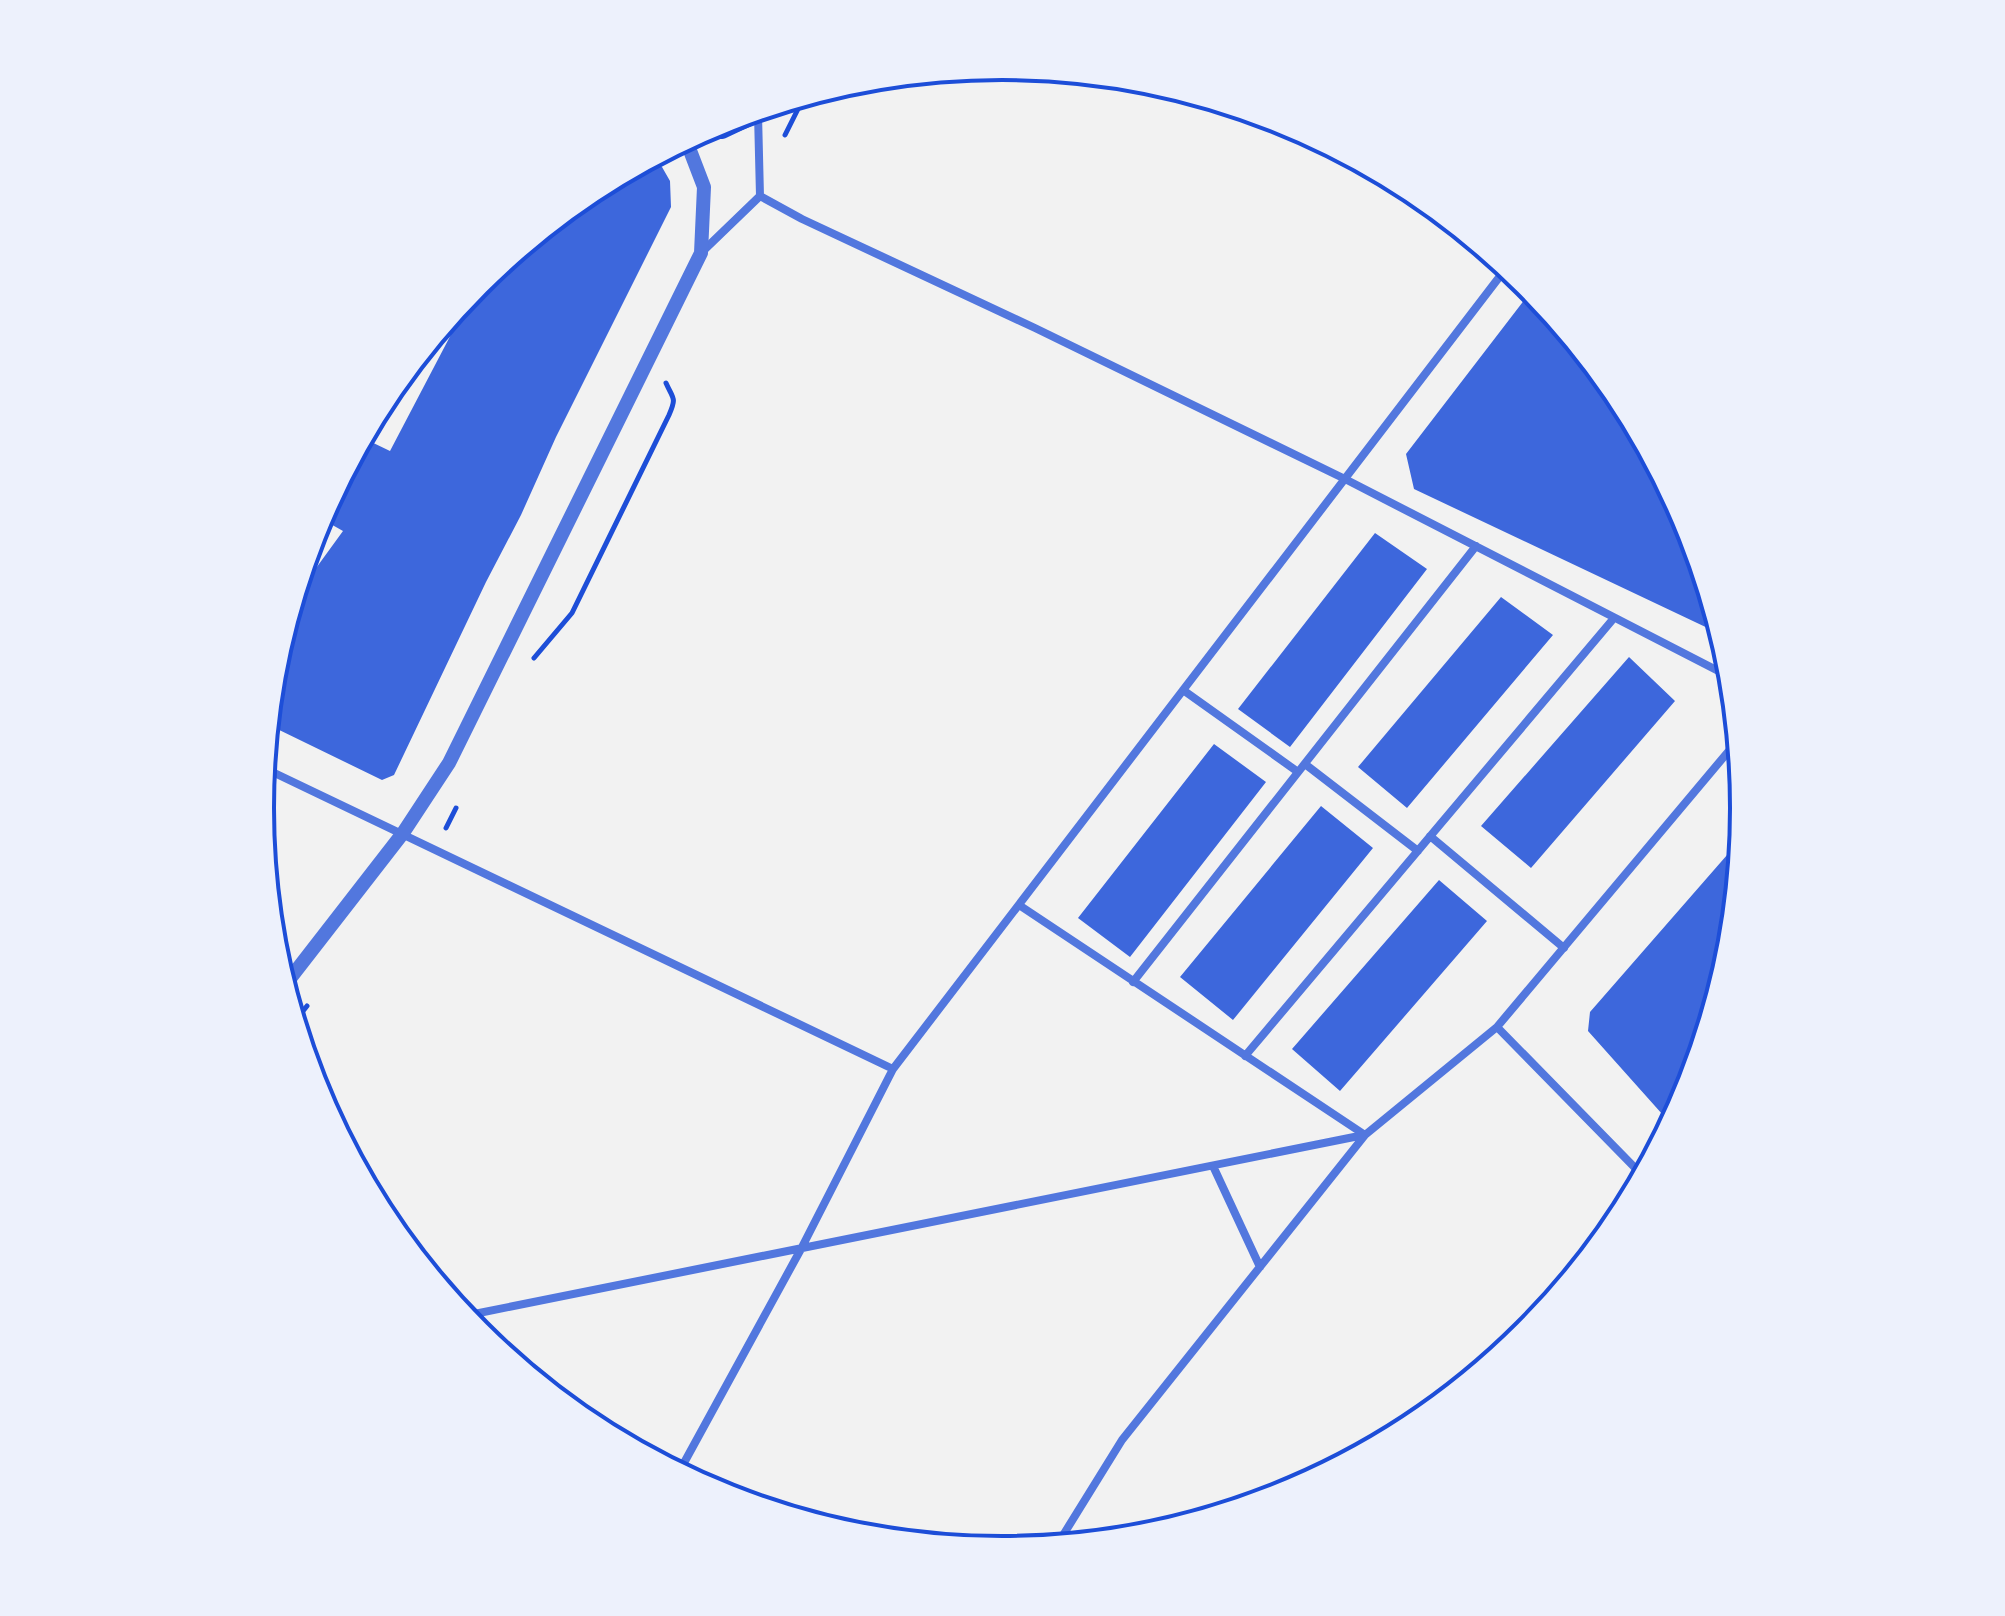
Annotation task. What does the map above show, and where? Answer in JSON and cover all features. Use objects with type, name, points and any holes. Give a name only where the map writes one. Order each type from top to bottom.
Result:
[{"type":"street","points":[[294,974],[403,833],[449,763],[701,253],[760,196],[759,122]]},
{"type":"street","points":[[690,151],[704,187],[701,253]]},
{"type":"street","points":[[760,196],[1345,479],[1718,671]]},
{"type":"street","points":[[684,1462],[801,1249],[893,1069],[1500,277]]},
{"type":"street","points":[[1133,982],[1476,546]]},
{"type":"street","points":[[1245,1056],[1614,618]]},
{"type":"street","points":[[1183,690],[1298,772]]},
{"type":"street","points":[[1065,1533],[1122,1440],[1365,1135],[1497,1027],[1728,752]]},
{"type":"street","points":[[1305,764],[1418,851]]},
{"type":"street","points":[[275,773],[893,1069]]},
{"type":"street","points":[[1430,836],[1564,948]]},
{"type":"street","points":[[1019,905],[1365,1135]]},
{"type":"street","points":[[1497,1027],[1635,1168]]},
{"type":"street","points":[[479,1313],[1365,1135]]},
{"type":"street","points":[[1213,1166],[1260,1267]]},
{"type":"building","points":[[662,167],[670,181],[671,207],[556,437],[394,775],[382,780],[279,730],[288,666],[313,574],[343,531],[332,525],[373,443],[390,451],[453,330],[488,293],[559,230],[598,203]]},
{"type":"building","points":[[1524,300],[1580,365],[1633,444],[1675,529],[1708,628],[1414,489],[1406,454]]},
{"type":"building","points":[[1375,533],[1427,569],[1290,747],[1238,709]]},
{"type":"building","points":[[1501,597],[1553,635],[1407,808],[1358,767]]},
{"type":"building","points":[[1629,657],[1675,701],[1531,868],[1481,826]]},
{"type":"building","points":[[1214,744],[1266,782],[1130,957],[1078,918]]},
{"type":"building","points":[[1321,806],[1373,848],[1233,1020],[1180,977]]},
{"type":"building","points":[[1729,853],[1717,950],[1706,996],[1692,1042],[1662,1114],[1588,1031],[1590,1012]]},
{"type":"building","points":[[1439,880],[1487,921],[1340,1091],[1292,1049]]}]
